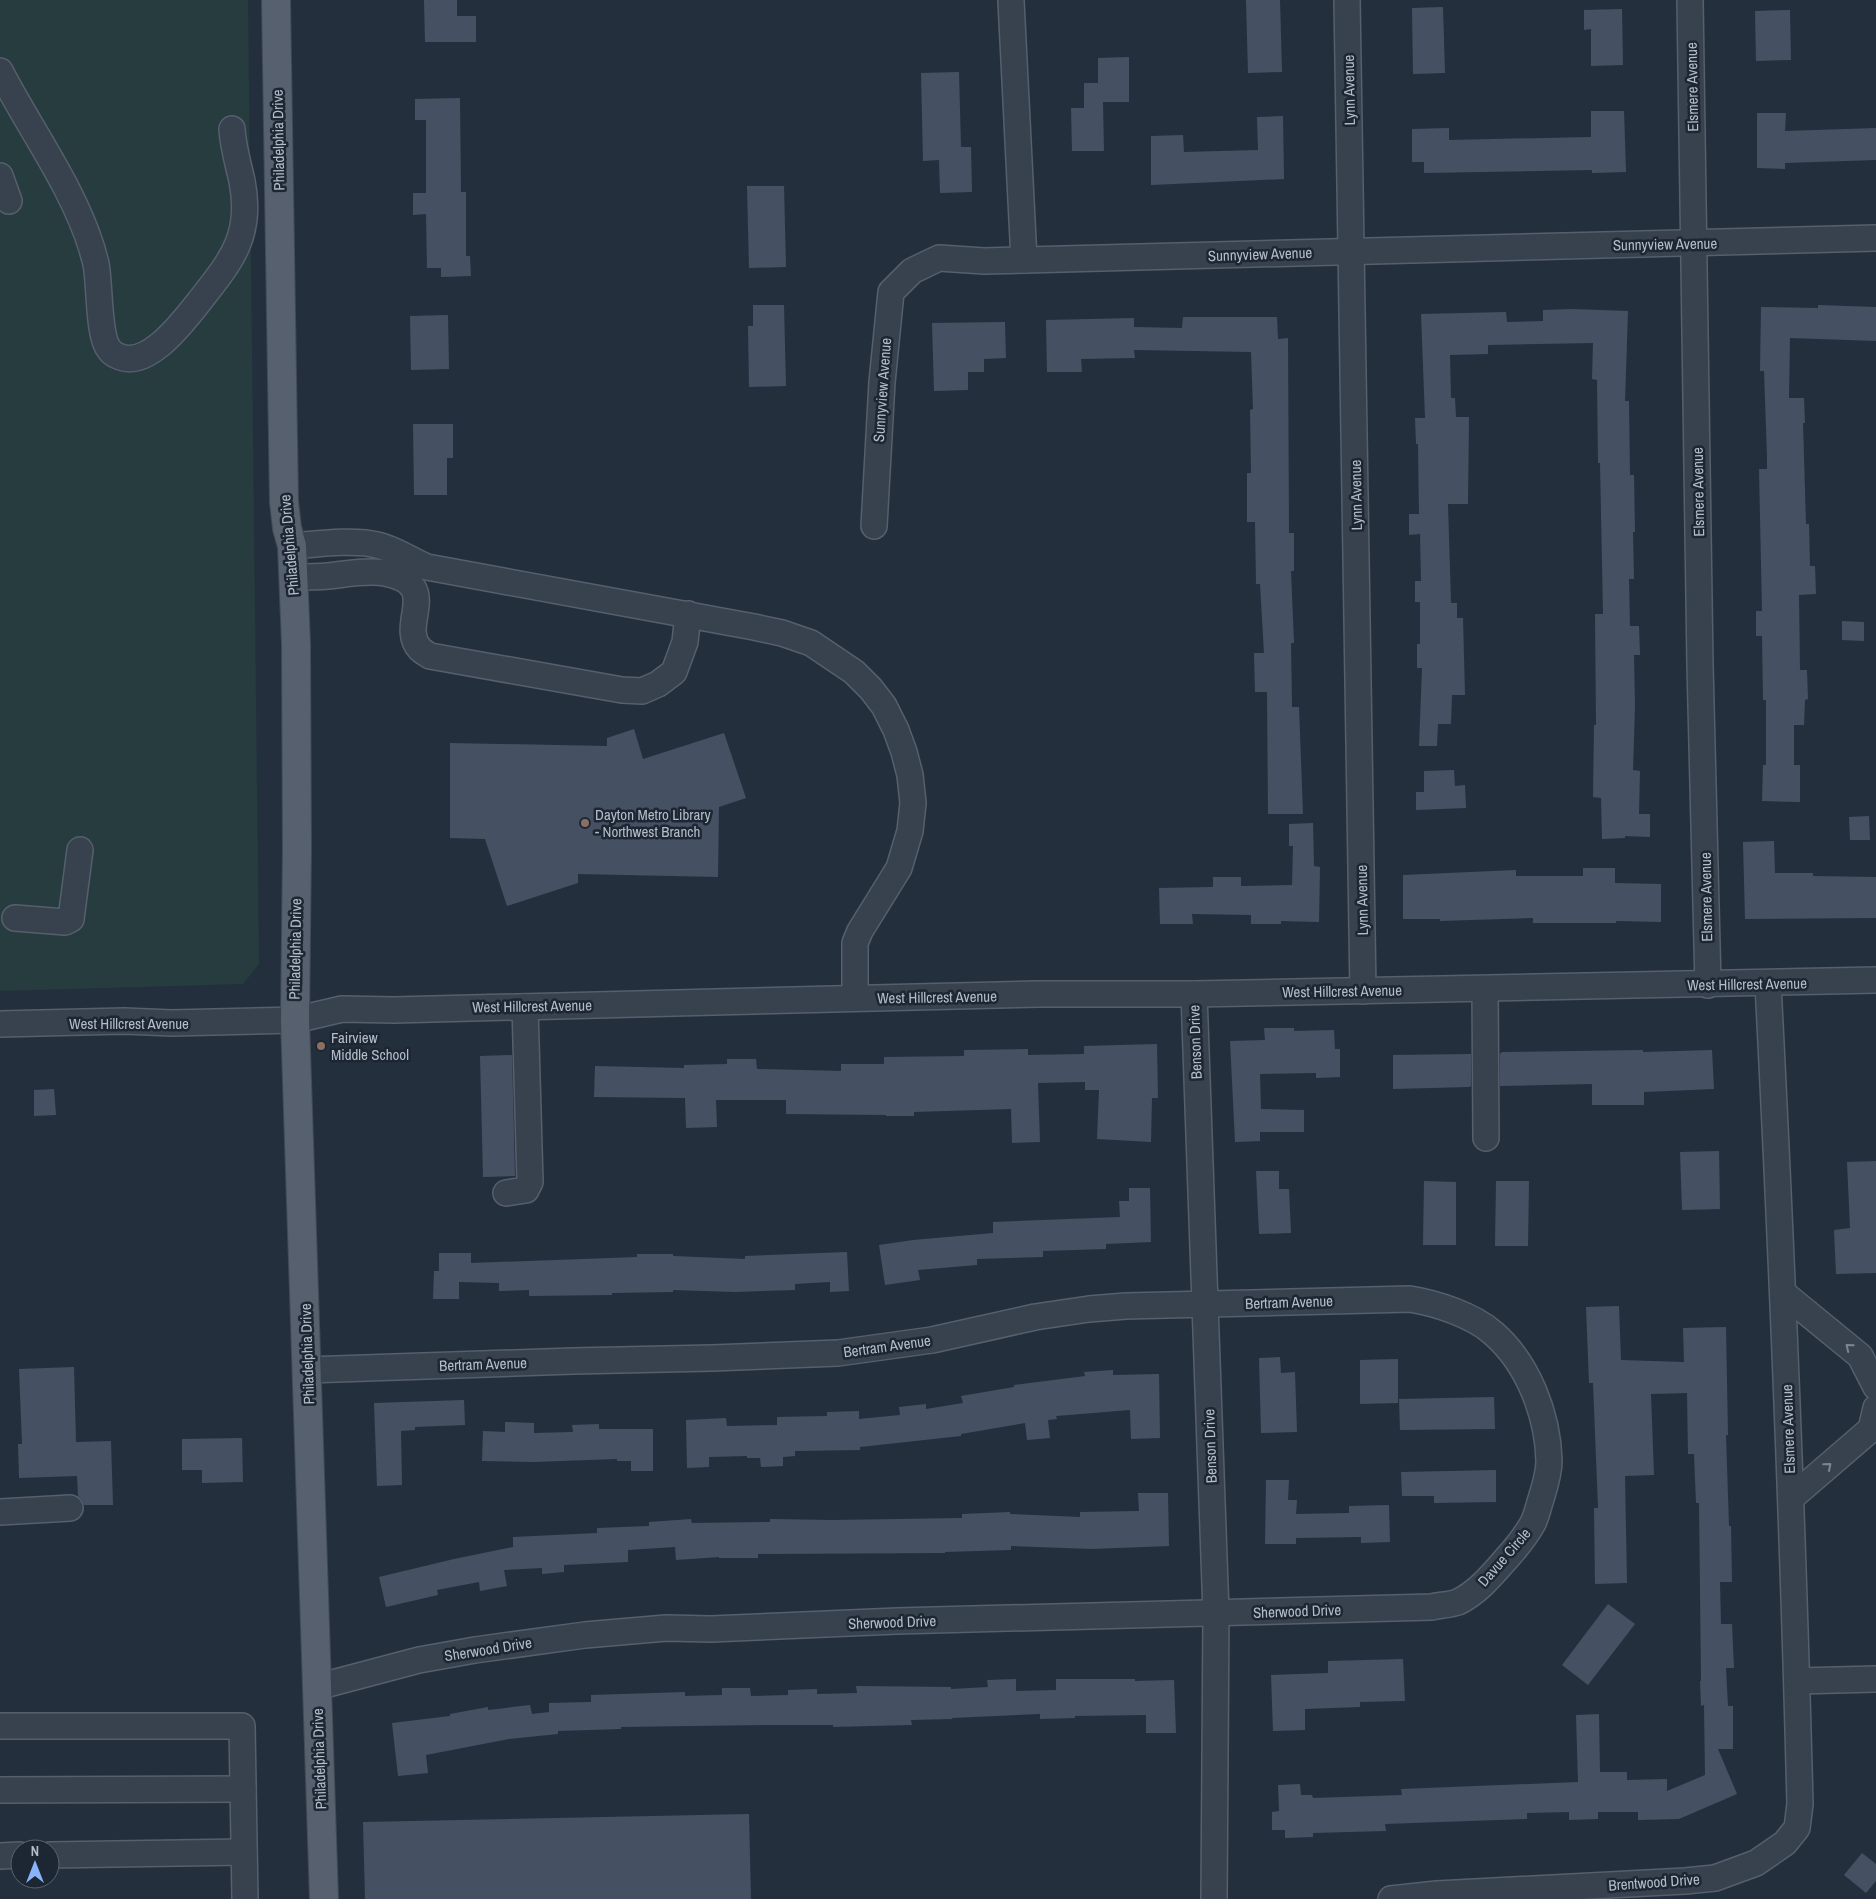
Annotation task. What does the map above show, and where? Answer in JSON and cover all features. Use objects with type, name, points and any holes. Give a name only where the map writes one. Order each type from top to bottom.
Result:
[{"type":"main road","name":"Philadelphia Drive","points":[[276,0],[284,502],[287,528],[292,546],[294,577],[297,830],[294,1020],[308,1370],[324,1899]]},
{"type":"street","name":"Lynn Avenue","points":[[1347,0],[1363,991]]},
{"type":"street","name":"Elsmere Avenue","points":[[1690,0],[1700,665],[1708,985]]},
{"type":"street","points":[[1011,1],[1024,260]]},
{"type":"street","points":[[0,71],[61,180],[86,231],[96,264],[105,340],[108,349],[126,359],[147,354],[157,348],[181,324],[229,262],[240,240],[245,222],[244,203],[232,129]]},
{"type":"street","points":[[0,176],[9,201]]},
{"type":"street","name":"Sunnyview Avenue","points":[[874,526],[882,382],[891,292],[912,271],[938,258],[984,261],[1876,238]]},
{"type":"street","points":[[292,546],[325,543],[376,544],[393,550],[405,569],[408,582],[414,589],[417,597],[415,639],[420,649],[430,656],[622,690],[642,691],[658,684],[674,672],[685,642],[688,614]]},
{"type":"street","points":[[294,577],[384,573],[427,567],[782,633],[811,643],[854,672],[884,706],[896,730],[910,775],[913,802],[910,831],[898,868],[860,931],[855,943],[856,998]]},
{"type":"street","points":[[16,918],[65,922],[71,919],[80,850]]},
{"type":"street","name":"West Hillcrest Avenue","points":[[0,1024],[294,1020],[342,1009],[525,1007],[1038,994],[1194,994],[1768,984],[1876,980]]},
{"type":"street","name":"Elsmere Avenue","points":[[1763,1858],[1785,1843],[1797,1828],[1800,1804],[1783,1293],[1768,984]]},
{"type":"street","points":[[1485,989],[1486,1138]]},
{"type":"street","name":"Benson Drive","points":[[1194,994],[1216,1614],[1214,1899]]},
{"type":"street","points":[[506,1193],[526,1190],[530,1182],[525,1007]]},
{"type":"street","points":[[1783,1293],[1860,1356],[1876,1387]]},
{"type":"street","name":"Bertram Avenue","points":[[308,1370],[838,1353],[932,1340],[1035,1316],[1089,1309],[1410,1299],[1428,1302],[1462,1314]]},
{"type":"street","name":"Davue Circle","points":[[1462,1314],[1492,1332],[1511,1352],[1523,1370],[1536,1395],[1546,1435],[1549,1462],[1545,1485],[1534,1521],[1522,1542],[1495,1572],[1470,1594]]},
{"type":"street","points":[[1791,1498],[1871,1428],[1876,1408]]},
{"type":"street","points":[[0,1512],[70,1508]]},
{"type":"street","name":"Sherwood Drive","points":[[317,1687],[419,1660],[485,1648],[594,1634],[666,1628],[711,1629],[907,1621],[1432,1607],[1456,1602],[1470,1594]]},
{"type":"street","points":[[1797,1681],[1876,1679]]},
{"type":"street","points":[[0,1726],[242,1726],[245,1899]]},
{"type":"street","points":[[0,1790],[243,1789]]},
{"type":"street","points":[[60,1855],[244,1852]]},
{"type":"street","name":"Brentwood Drive","points":[[1391,1899],[1436,1894],[1715,1878],[1763,1858]]},
{"type":"green space","points":[[0,0],[248,0],[259,964],[243,984],[0,991]]},
{"type":"building","points":[[424,0],[457,0],[457,16],[476,16],[476,42],[425,42]]},
{"type":"building","points":[[1246,0],[1280,0],[1282,72],[1248,73]]},
{"type":"building","points":[[1443,7],[1445,73],[1413,74],[1412,8]]},
{"type":"building","points":[[1622,9],[1623,65],[1591,66],[1591,29],[1584,30],[1584,10]]},
{"type":"building","points":[[1790,10],[1791,60],[1756,61],[1755,11]]},
{"type":"building","points":[[1129,57],[1129,102],[1103,102],[1104,151],[1072,151],[1071,108],[1084,108],[1084,83],[1098,83],[1098,58]]},
{"type":"building","points":[[959,72],[961,147],[971,147],[972,192],[940,193],[939,160],[923,161],[921,73]]},
{"type":"building","points":[[460,98],[461,192],[466,192],[466,256],[470,256],[471,276],[441,277],[441,268],[427,268],[426,214],[413,215],[413,193],[426,193],[426,120],[415,120],[415,99]]},
{"type":"building","points":[[1591,111],[1624,111],[1626,172],[1592,173],[1592,170],[1424,173],[1424,162],[1412,162],[1412,129],[1449,128],[1449,140],[1591,137]]},
{"type":"building","points":[[1757,113],[1786,113],[1785,131],[1876,128],[1876,160],[1785,163],[1785,169],[1757,168]]},
{"type":"building","points":[[1283,116],[1284,179],[1151,185],[1151,136],[1183,135],[1184,152],[1258,150],[1257,117]]},
{"type":"building","points":[[747,186],[784,186],[786,267],[749,268]]},
{"type":"building","points":[[753,305],[784,305],[786,386],[749,387],[748,326],[753,326]]},
{"type":"building","points":[[1818,305],[1876,307],[1876,341],[1790,338],[1789,398],[1804,398],[1806,524],[1809,524],[1810,566],[1815,566],[1816,594],[1799,595],[1800,670],[1807,670],[1808,699],[1805,700],[1804,725],[1794,725],[1794,765],[1800,765],[1800,802],[1762,801],[1763,765],[1766,765],[1766,700],[1763,700],[1762,636],[1756,636],[1756,611],[1762,611],[1759,469],[1767,469],[1767,456],[1764,371],[1760,371],[1761,307],[1818,308]]},
{"type":"building","points":[[1543,310],[1628,311],[1625,401],[1629,401],[1630,475],[1634,475],[1635,532],[1633,532],[1634,579],[1629,579],[1630,626],[1639,626],[1640,655],[1634,655],[1633,770],[1640,771],[1639,814],[1650,814],[1650,837],[1625,836],[1625,838],[1602,839],[1601,798],[1593,797],[1594,725],[1596,725],[1595,614],[1603,614],[1597,380],[1592,379],[1593,343],[1488,345],[1488,354],[1450,355],[1451,398],[1455,398],[1456,417],[1469,417],[1468,504],[1448,504],[1451,603],[1457,603],[1457,618],[1463,618],[1465,695],[1452,695],[1451,724],[1438,724],[1437,746],[1419,746],[1422,668],[1417,668],[1417,644],[1420,644],[1420,602],[1415,602],[1415,581],[1421,581],[1420,534],[1409,535],[1409,514],[1419,514],[1418,444],[1416,444],[1415,418],[1425,418],[1421,314],[1506,312],[1507,322],[1543,321]]},
{"type":"building","points":[[448,315],[449,369],[411,370],[410,316]]},
{"type":"building","points":[[1183,317],[1277,317],[1278,339],[1288,338],[1289,533],[1294,533],[1294,571],[1291,571],[1294,643],[1291,643],[1292,707],[1299,707],[1303,814],[1268,814],[1267,692],[1255,692],[1254,653],[1264,653],[1260,584],[1256,584],[1255,522],[1247,522],[1247,473],[1251,473],[1250,410],[1253,409],[1251,352],[1134,350],[1135,358],[1081,359],[1082,372],[1047,372],[1046,320],[1134,318],[1134,327],[1182,328]]},
{"type":"building","points":[[1005,322],[1006,358],[984,359],[984,372],[968,372],[968,390],[934,391],[932,323]]},
{"type":"building","points":[[413,424],[453,424],[453,458],[447,458],[447,495],[414,495]]},
{"type":"building","points":[[1842,621],[1864,622],[1864,641],[1842,640]]},
{"type":"building","name":"Dayton Metro Library - Northwest Branch","points":[[634,729],[643,759],[724,733],[746,798],[719,807],[718,877],[578,874],[578,883],[507,906],[485,839],[450,838],[450,743],[607,746],[607,738]]},
{"type":"building","points":[[1454,770],[1455,786],[1465,785],[1466,808],[1416,810],[1416,792],[1424,792],[1424,771]]},
{"type":"building","points":[[1869,816],[1870,840],[1850,840],[1849,817]]},
{"type":"building","points":[[1313,823],[1314,866],[1320,867],[1319,922],[1281,921],[1281,924],[1251,924],[1251,915],[1192,914],[1193,924],[1160,924],[1159,888],[1213,887],[1213,877],[1241,877],[1241,886],[1292,885],[1293,846],[1289,846],[1289,824]]},
{"type":"building","points":[[1774,841],[1775,873],[1813,873],[1813,876],[1876,877],[1876,918],[1745,919],[1743,842]]},
{"type":"building","points":[[1583,868],[1615,868],[1615,883],[1661,884],[1661,922],[1533,923],[1533,918],[1440,921],[1440,919],[1403,919],[1403,875],[1516,870],[1516,876],[1583,876]]},
{"type":"building","points":[[1264,1028],[1294,1028],[1294,1031],[1334,1030],[1335,1049],[1340,1049],[1340,1077],[1316,1078],[1316,1073],[1260,1074],[1261,1109],[1304,1110],[1304,1132],[1260,1132],[1260,1141],[1235,1142],[1230,1041],[1265,1040]]},
{"type":"building","points":[[1157,1044],[1158,1098],[1152,1098],[1151,1142],[1097,1139],[1099,1090],[1085,1090],[1085,1082],[1038,1083],[1040,1142],[1012,1143],[1011,1109],[914,1112],[914,1116],[786,1114],[786,1100],[716,1100],[717,1127],[686,1128],[685,1098],[594,1097],[595,1066],[684,1068],[684,1065],[727,1064],[727,1059],[756,1059],[757,1069],[841,1071],[841,1064],[884,1064],[884,1057],[964,1056],[964,1050],[1028,1049],[1028,1055],[1084,1054],[1084,1046]]},
{"type":"building","points":[[1643,1050],[1643,1052],[1712,1050],[1714,1089],[1644,1092],[1644,1105],[1592,1105],[1592,1084],[1500,1086],[1500,1054],[1502,1052]]},
{"type":"building","points":[[1471,1054],[1471,1086],[1469,1087],[1393,1089],[1393,1055]]},
{"type":"building","points":[[512,1055],[515,1176],[483,1177],[480,1056]]},
{"type":"building","points":[[54,1089],[56,1115],[34,1116],[34,1090]]},
{"type":"building","points":[[1719,1151],[1720,1209],[1682,1210],[1680,1152]]},
{"type":"building","points":[[1876,1161],[1876,1273],[1836,1274],[1834,1230],[1850,1228],[1847,1162]]},
{"type":"building","points":[[1256,1171],[1279,1171],[1279,1189],[1289,1189],[1291,1233],[1259,1234]]},
{"type":"building","points":[[1424,1181],[1456,1182],[1456,1245],[1423,1245]]},
{"type":"building","points":[[1496,1181],[1529,1181],[1528,1246],[1495,1246]]},
{"type":"building","points":[[1129,1188],[1150,1188],[1151,1242],[1106,1244],[1106,1249],[1043,1251],[1043,1257],[977,1259],[977,1265],[918,1270],[920,1280],[885,1285],[879,1245],[993,1233],[993,1222],[1120,1217],[1119,1201],[1129,1201]]},
{"type":"building","points":[[847,1252],[849,1291],[830,1292],[830,1282],[795,1284],[795,1290],[735,1292],[673,1290],[673,1292],[612,1293],[612,1295],[529,1296],[529,1290],[499,1291],[499,1283],[459,1282],[459,1299],[433,1299],[434,1271],[439,1271],[439,1253],[471,1253],[471,1263],[637,1257],[637,1254],[673,1254],[673,1256],[745,1259],[745,1256]]},
{"type":"building","points":[[1619,1306],[1621,1360],[1684,1362],[1683,1328],[1726,1327],[1728,1435],[1726,1435],[1732,1582],[1720,1582],[1721,1624],[1732,1624],[1734,1668],[1726,1668],[1728,1706],[1733,1706],[1733,1749],[1718,1749],[1737,1794],[1679,1819],[1638,1820],[1638,1812],[1598,1812],[1598,1819],[1569,1820],[1569,1812],[1527,1813],[1527,1819],[1385,1824],[1386,1831],[1313,1833],[1313,1837],[1285,1838],[1285,1830],[1272,1830],[1272,1812],[1279,1811],[1278,1785],[1300,1784],[1301,1795],[1312,1795],[1313,1798],[1402,1795],[1401,1789],[1578,1782],[1576,1715],[1599,1714],[1600,1772],[1627,1772],[1627,1780],[1667,1779],[1667,1791],[1705,1775],[1704,1705],[1701,1706],[1700,1681],[1699,1503],[1696,1503],[1694,1454],[1688,1454],[1687,1393],[1651,1394],[1654,1475],[1625,1476],[1627,1583],[1595,1584],[1594,1508],[1598,1508],[1593,1383],[1589,1383],[1586,1307]]},
{"type":"building","points":[[1280,1357],[1281,1373],[1295,1372],[1297,1432],[1261,1433],[1259,1358]]},
{"type":"building","points":[[1398,1359],[1398,1403],[1360,1404],[1360,1360]]},
{"type":"building","points":[[74,1367],[76,1442],[111,1441],[113,1505],[84,1505],[78,1496],[77,1476],[19,1478],[18,1444],[22,1444],[19,1369]]},
{"type":"building","points":[[1113,1370],[1113,1375],[1159,1374],[1160,1438],[1131,1439],[1130,1410],[1056,1416],[1057,1419],[1048,1420],[1050,1438],[1027,1440],[1025,1423],[961,1434],[961,1436],[860,1447],[860,1450],[795,1451],[795,1456],[783,1457],[783,1466],[761,1467],[760,1458],[747,1458],[747,1456],[709,1457],[709,1467],[687,1468],[686,1420],[726,1418],[727,1426],[777,1425],[777,1417],[827,1416],[827,1412],[859,1411],[859,1419],[900,1415],[899,1407],[926,1404],[926,1409],[963,1403],[961,1396],[1014,1387],[1014,1385],[1085,1376],[1084,1372]]},
{"type":"building","points":[[1494,1397],[1495,1429],[1400,1430],[1399,1399]]},
{"type":"building","points":[[464,1400],[465,1425],[415,1427],[415,1430],[401,1431],[402,1485],[377,1486],[374,1403]]},
{"type":"building","points":[[505,1422],[534,1423],[534,1433],[573,1432],[572,1425],[599,1424],[599,1429],[653,1429],[653,1471],[631,1471],[631,1461],[617,1461],[617,1459],[533,1462],[482,1461],[483,1431],[505,1432]]},
{"type":"building","points":[[242,1438],[243,1482],[202,1483],[202,1470],[182,1470],[182,1439]]},
{"type":"building","points":[[1496,1470],[1496,1502],[1434,1503],[1434,1496],[1402,1496],[1401,1472]]},
{"type":"building","points":[[1266,1480],[1289,1480],[1288,1500],[1297,1500],[1296,1514],[1349,1513],[1349,1506],[1389,1505],[1390,1542],[1361,1543],[1361,1537],[1296,1538],[1296,1544],[1265,1544]]},
{"type":"building","points":[[1138,1493],[1168,1493],[1169,1546],[1092,1549],[1011,1546],[1011,1550],[945,1553],[758,1554],[758,1558],[719,1557],[676,1560],[675,1547],[628,1550],[628,1562],[564,1565],[564,1572],[542,1574],[542,1568],[504,1570],[507,1586],[480,1591],[479,1582],[437,1590],[438,1595],[386,1607],[379,1577],[513,1547],[513,1537],[597,1533],[597,1528],[649,1526],[649,1522],[691,1519],[692,1523],[770,1522],[770,1519],[962,1518],[962,1514],[1010,1512],[1010,1514],[1080,1517],[1080,1512],[1139,1511]]},
{"type":"building","points":[[1608,1604],[1635,1624],[1588,1685],[1562,1665]]},
{"type":"building","points":[[1403,1659],[1405,1701],[1360,1702],[1360,1707],[1305,1709],[1305,1730],[1273,1731],[1271,1675],[1328,1673],[1328,1661]]},
{"type":"building","points":[[1016,1679],[1016,1691],[1056,1690],[1056,1679],[1174,1680],[1176,1733],[1146,1733],[1146,1715],[1075,1716],[1075,1718],[1040,1719],[1040,1714],[911,1720],[912,1725],[833,1727],[833,1725],[768,1725],[621,1727],[621,1729],[558,1731],[558,1734],[509,1739],[426,1755],[428,1773],[398,1776],[392,1723],[450,1716],[450,1714],[488,1707],[488,1710],[530,1705],[532,1714],[549,1712],[549,1703],[591,1702],[591,1695],[685,1692],[685,1696],[722,1695],[722,1688],[750,1688],[751,1696],[788,1695],[788,1690],[817,1689],[817,1694],[857,1693],[856,1686],[951,1687],[951,1689],[988,1687],[987,1680]]},
{"type":"building","points":[[749,1814],[751,1899],[365,1899],[363,1822]]},
{"type":"building","points":[[1862,1853],[1876,1864],[1876,1881],[1866,1893],[1844,1875]]},
{"type":"place","name":"Dayton Metro Library - Northwest Branch","points":[[585,823]]},
{"type":"place","name":"Fairview Middle School","points":[[321,1046]]}]
